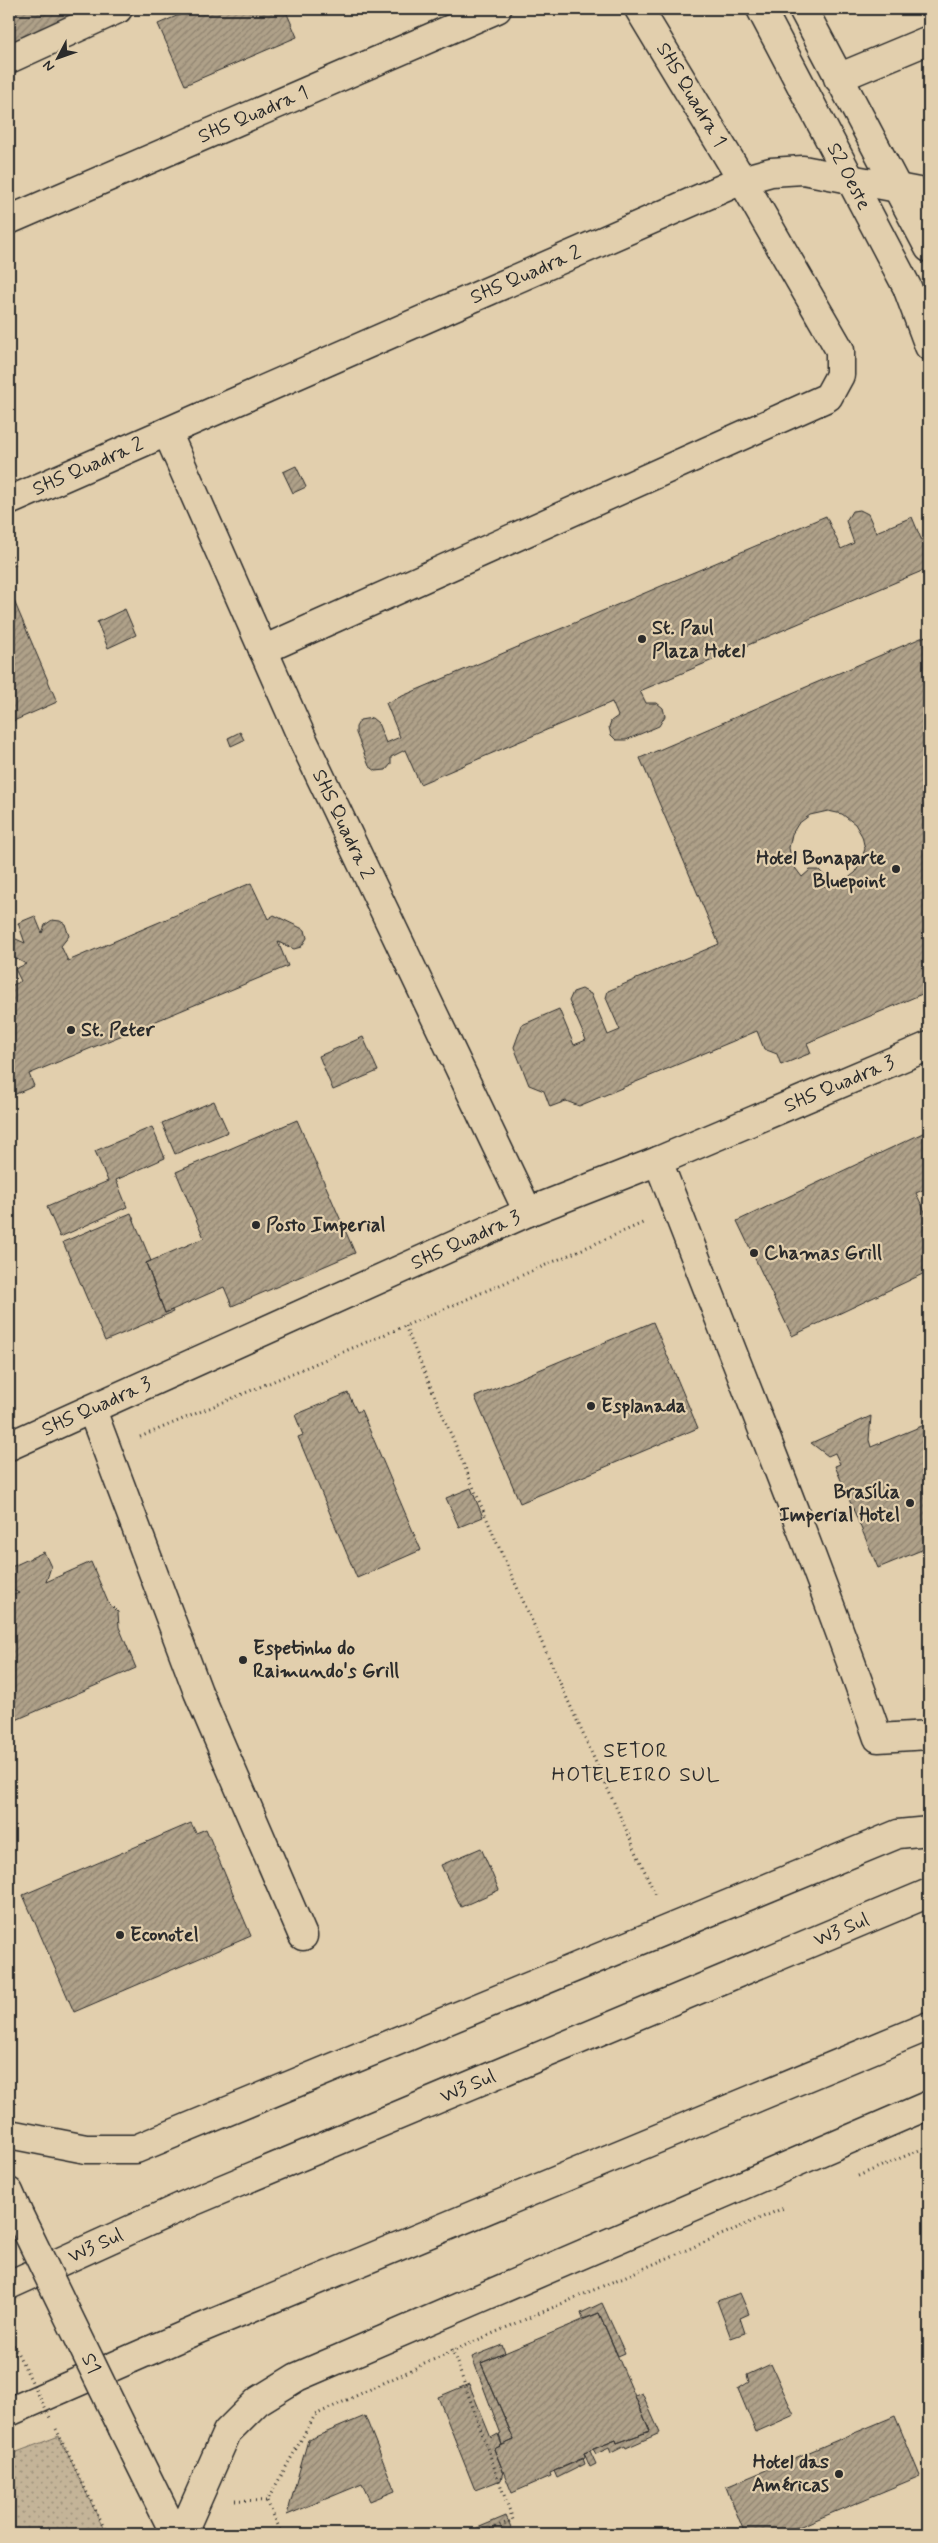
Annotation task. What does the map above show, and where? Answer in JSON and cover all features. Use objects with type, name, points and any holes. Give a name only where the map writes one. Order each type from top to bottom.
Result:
[{"type":"main road","points":[[9,59],[118,9]]},
{"type":"main road","name":"SHS Quadra 1","points":[[9,220],[498,9]]},
{"type":"main road","name":"SHS Quadra 1","points":[[263,650],[828,397],[840,375],[840,350],[742,180],[639,9]]},
{"type":"main road","name":"S2 Oeste","points":[[761,9],[907,287],[929,346]]},
{"type":"main road","name":"S2 Oeste","points":[[803,9],[895,187],[929,248]]},
{"type":"main road","points":[[838,78],[929,40]]},
{"type":"main road","name":"SHS Quadra 2","points":[[9,500],[742,180],[771,172],[803,170],[929,194]]},
{"type":"main road","name":"SHS Quadra 2","points":[[167,432],[302,738],[528,1212]]},
{"type":"main road","name":"SHS Quadra 3","points":[[9,1446],[528,1212],[658,1161],[929,1046]]},
{"type":"main road","points":[[658,1161],[742,1380],[768,1438],[878,1738],[929,1735]]},
{"type":"main road","points":[[92,1410],[198,1692],[303,1936]]},
{"type":"main road","points":[[9,2134],[86,2149],[136,2149],[898,1834],[929,1830]]},
{"type":"main road","name":"W3 Sul","points":[[9,2285],[194,2201],[929,1893]]},
{"type":"main road","points":[[9,2412],[199,2329],[929,2026]]},
{"type":"main road","points":[[182,2534],[227,2432],[258,2401],[297,2377],[929,2105]]},
{"type":"main road","name":"S1","points":[[14,2203],[175,2534]]},
{"type":"path","points":[[9,551],[15,566],[9,569]]},
{"type":"path","points":[[107,1451],[405,1326],[676,1208]]},
{"type":"path","points":[[405,1326],[496,1543],[657,1899]]},
{"type":"path","points":[[856,2177],[929,2146]]},
{"type":"path","points":[[282,2534],[267,2501],[315,2415],[452,2351],[793,2204]]},
{"type":"path","points":[[440,2315],[513,2520],[478,2534]]},
{"type":"path","points":[[9,2336],[51,2420]]},
{"type":"path","points":[[59,2436],[107,2534]]},
{"type":"shaded area","points":[[59,2436],[106,2534],[9,2534],[9,2455]]},
{"type":"building","points":[[9,9],[101,9],[9,48]]},
{"type":"building","points":[[193,9],[285,9],[297,37],[185,85],[158,24]]},
{"type":"building","points":[[296,466],[306,487],[293,493],[283,472]]},
{"type":"building","points":[[860,510],[868,514],[876,532],[912,517],[929,558],[929,568],[640,691],[646,703],[657,703],[663,708],[665,716],[659,726],[626,740],[616,740],[611,735],[609,727],[611,721],[618,716],[612,702],[420,784],[405,750],[391,757],[391,764],[386,770],[376,771],[369,766],[356,733],[356,727],[360,720],[372,718],[378,723],[386,743],[400,737],[386,703],[826,516],[841,549],[854,543],[846,521],[852,511]]},
{"type":"building","points":[[9,589],[57,702],[9,723]]},
{"type":"building","points":[[125,609],[136,635],[108,648],[97,622]]},
{"type":"building","points":[[928,635],[929,991],[807,1043],[811,1053],[781,1065],[777,1054],[764,1049],[757,1031],[579,1106],[566,1101],[550,1107],[544,1091],[529,1085],[514,1047],[522,1025],[559,1009],[574,1045],[586,1040],[569,1001],[573,992],[582,989],[591,994],[608,1035],[620,1030],[606,998],[608,991],[719,944],[640,758]],"holes":[[[828,811],[842,814],[855,824],[862,836],[865,849],[856,872],[841,884],[829,886],[824,886],[825,876],[819,870],[810,870],[802,877],[793,865],[789,848],[792,834],[798,824],[810,815]]]},
{"type":"building","points":[[240,732],[244,740],[231,746],[228,738]]},
{"type":"building","name":"St. Peter","points":[[251,883],[268,919],[274,915],[305,930],[307,938],[301,947],[294,949],[278,942],[288,966],[29,1074],[34,1086],[9,1097],[9,987],[21,981],[15,969],[26,964],[9,955],[9,936],[25,943],[18,923],[35,916],[42,933],[45,925],[52,920],[65,924],[69,936],[61,946],[68,961]]},
{"type":"building","points":[[363,1037],[378,1071],[333,1090],[319,1056]]},
{"type":"building","points":[[214,1101],[228,1132],[175,1154],[162,1123]]},
{"type":"building","points":[[297,1120],[355,1253],[232,1306],[224,1287],[165,1313],[146,1263],[204,1238],[176,1172]]},
{"type":"building","points":[[152,1127],[165,1158],[116,1180],[127,1207],[60,1237],[47,1207],[108,1181],[95,1151]]},
{"type":"building","points":[[925,1132],[929,1141],[929,1187],[916,1193],[929,1220],[929,1271],[792,1336],[737,1221]]},
{"type":"building","points":[[131,1213],[151,1261],[146,1263],[165,1313],[172,1310],[173,1312],[105,1341],[63,1242]]},
{"type":"building","points":[[653,1322],[698,1428],[520,1503],[475,1397]]},
{"type":"building","points":[[348,1393],[357,1412],[361,1410],[421,1550],[357,1578],[298,1437],[303,1435],[295,1415]]},
{"type":"building","points":[[871,1416],[869,1440],[871,1447],[929,1423],[929,1547],[878,1568],[835,1466],[840,1464],[835,1453],[828,1456],[811,1443]]},
{"type":"building","points":[[471,1488],[483,1517],[459,1527],[446,1498]]},
{"type":"building","points":[[44,1552],[51,1567],[46,1582],[91,1562],[108,1602],[118,1612],[119,1627],[136,1668],[9,1723],[9,1597],[19,1593],[9,1588],[9,1568]]},
{"type":"building","points":[[191,1823],[196,1833],[206,1829],[251,1936],[74,2012],[23,1895]]},
{"type":"building","points":[[481,1848],[499,1890],[461,1907],[441,1865]]},
{"type":"building","points":[[740,2293],[749,2314],[740,2318],[745,2333],[731,2338],[717,2301]]},
{"type":"building","points":[[602,2303],[625,2353],[618,2356],[599,2313],[583,2319],[581,2313]]},
{"type":"building","points":[[599,2313],[650,2431],[617,2443],[616,2440],[584,2453],[585,2458],[550,2473],[551,2476],[512,2493],[494,2449],[514,2440],[481,2363]]},
{"type":"building","points":[[502,2345],[505,2353],[481,2363],[514,2440],[502,2445],[499,2435],[501,2434],[472,2357]]},
{"type":"building","points":[[771,2364],[794,2415],[756,2432],[738,2389],[749,2382],[747,2375]]},
{"type":"building","points":[[469,2384],[491,2438],[498,2434],[502,2445],[494,2449],[503,2471],[501,2480],[475,2490],[438,2397]]},
{"type":"building","points":[[642,2393],[660,2433],[611,2453],[609,2448],[596,2454],[593,2449],[616,2440],[617,2443],[650,2431],[635,2396]]},
{"type":"building","points":[[365,2416],[395,2491],[370,2501],[362,2484],[287,2515],[308,2440]]},
{"type":"building","name":"Hotel das Américas","points":[[895,2416],[920,2476],[782,2534],[745,2534],[726,2487]]},
{"type":"building","points":[[590,2451],[596,2464],[590,2467],[584,2453]]},
{"type":"building","points":[[583,2458],[585,2464],[557,2478],[554,2471]]},
{"type":"building","points":[[506,2516],[514,2534],[463,2534]]},
{"type":"place","name":"St. Paul Plaza Hotel","points":[[642,639]]},
{"type":"place","name":"Hotel Bonaparte Bluepoint","points":[[896,869]]},
{"type":"place","name":"St. Peter","points":[[71,1030]]},
{"type":"place","name":"Posto Imperial","points":[[256,1225]]},
{"type":"place","name":"Chamas Grill","points":[[754,1253]]},
{"type":"place","name":"Esplanada","points":[[591,1406]]},
{"type":"place","name":"Brasília Imperial Hotel","points":[[910,1503]]},
{"type":"place","name":"Espetinho do Raimundo's Grill","points":[[243,1660]]},
{"type":"place","name":"Econotel","points":[[120,1935]]},
{"type":"place","name":"Hotel das Américas","points":[[839,2474]]},
{"type":"district","name":"SETOR HOTELEIRO SUL","points":[[636,1763]]}]
